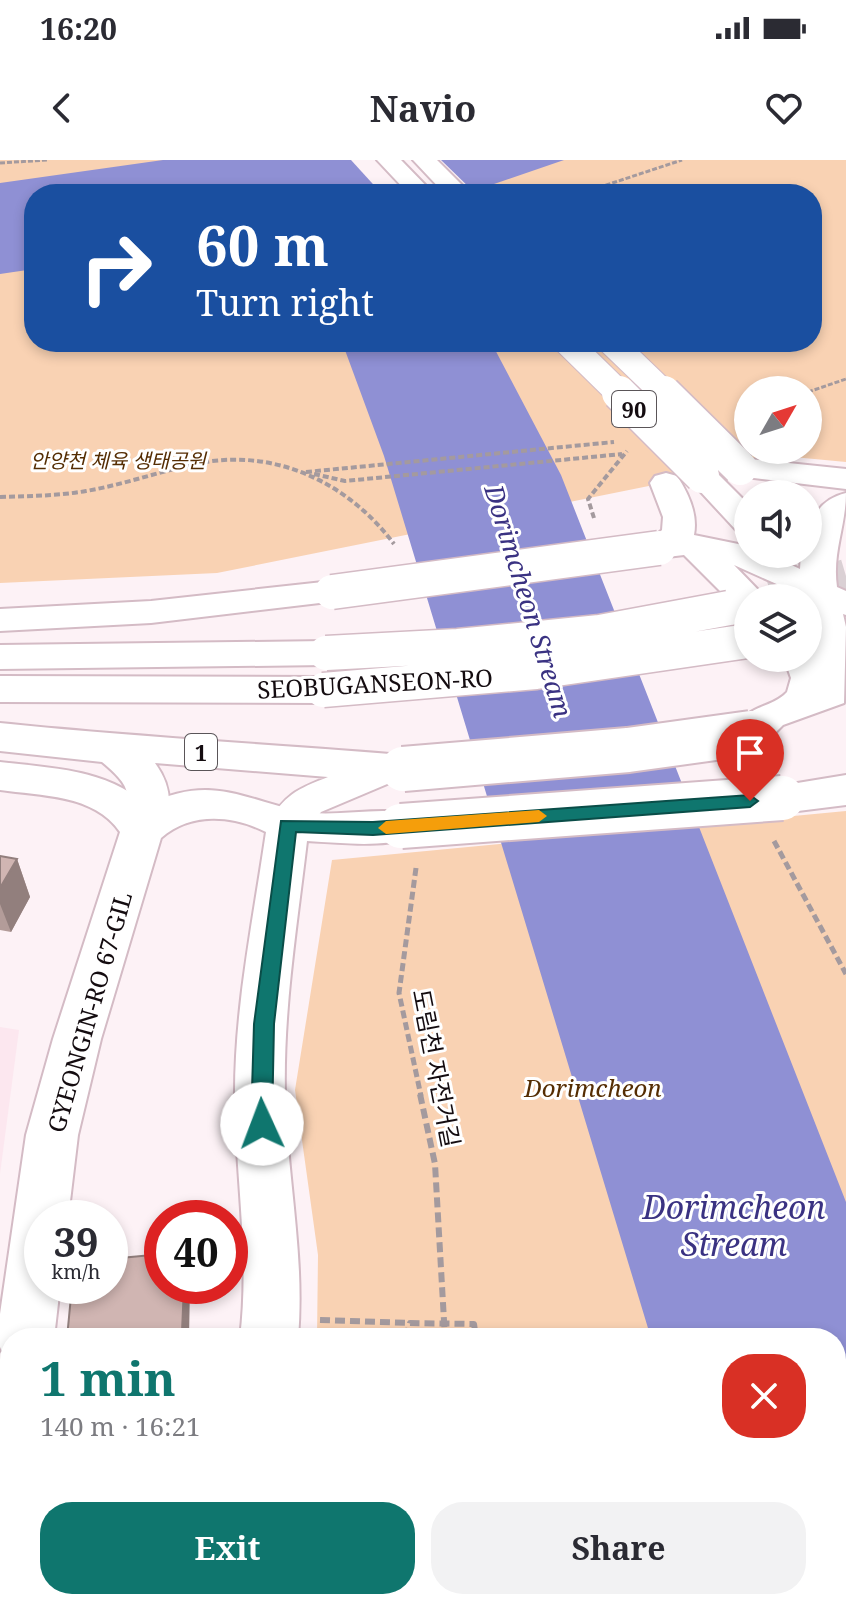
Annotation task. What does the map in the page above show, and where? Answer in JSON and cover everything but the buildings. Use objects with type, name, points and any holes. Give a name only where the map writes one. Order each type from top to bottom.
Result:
[{"type":"main road","points":[[388,160],[412,184]]},
{"type":"main road","points":[[424,160],[449,184]]},
{"type":"main road","name":"90","points":[[577,352],[734,509]]},
{"type":"main road","name":"90","points":[[621,352],[751,480]]},
{"type":"main road","points":[[597,373],[624,419],[654,454],[680,517],[678,534],[670,545]]},
{"type":"main road","points":[[740,468],[846,479]]},
{"type":"main road","points":[[846,504],[841,515],[846,528]]},
{"type":"main road","name":"1","points":[[0,737],[113,749],[171,750],[403,769],[628,750],[751,733],[770,716],[827,697],[838,688],[843,676],[846,660],[840,605],[823,534],[833,514],[846,504]]},
{"type":"main road","points":[[670,545],[714,562],[734,595]]},
{"type":"main road","points":[[0,620],[151,612],[332,592],[670,545],[729,553],[840,605]]},
{"type":"main road","points":[[798,568],[840,605]]},
{"type":"main road","points":[[812,568],[840,605]]},
{"type":"main road","name":"SEOBUGANSEON-RO","points":[[0,689],[325,672],[458,646],[600,632],[734,604]]},
{"type":"main road","name":"SEOBUGANSEON-RO","points":[[0,657],[481,679],[627,661],[734,643]]},
{"type":"main road","points":[[796,708],[809,692],[812,677],[810,672]]},
{"type":"main road","points":[[751,733],[846,715]]},
{"type":"main road","name":"GYEONGIN-RO 67-GIL","points":[[26,1328],[52,1135],[77,1039],[150,805],[150,787],[142,772],[113,749]]},
{"type":"main road","points":[[290,1328],[273,1257],[260,1098],[264,1024],[288,825],[298,809],[318,795],[358,779],[403,769]]},
{"type":"main road","points":[[0,776],[104,794],[122,804],[142,831],[168,812],[197,805],[244,808],[288,825],[373,829],[409,841],[846,790]]},
{"type":"path","points":[[0,163],[47,160]]},
{"type":"path","points":[[609,184],[682,160]]},
{"type":"path","points":[[822,387],[846,379]]},
{"type":"path","points":[[306,472],[586,444]]},
{"type":"path","points":[[0,497],[96,490],[154,473],[234,457],[284,463],[306,472],[345,481],[623,454]]},
{"type":"path","points":[[306,472],[358,505],[379,523],[403,556]]},
{"type":"path","name":"도림천 자전거길","points":[[409,841],[399,993],[435,1164],[444,1328]]},
{"type":"path","points":[[310,1328],[410,1323],[474,1324],[475,1328]]},
{"type":"path","points":[[409,1328],[410,1323]]},
{"type":"shaded area","points":[[0,1027],[19,1030],[0,1174]]},
{"type":"green space","name":"안양천 체육 생태공원","points":[[0,160],[846,160],[846,462],[822,460],[822,376],[734,376],[734,464],[758,464],[217,573],[0,583]]},
{"type":"green space","name":"Dorimcheon","points":[[846,811],[846,1328],[317,1328],[318,1255],[295,1090],[332,860]]},
{"type":"water","points":[[163,160],[564,160],[494,184],[24,184],[24,270],[0,274],[0,183]]},
{"type":"water","name":"Dorimcheon Stream","points":[[346,352],[496,352],[561,475],[846,1202],[846,1328],[648,1328],[384,456]]},
{"type":"pier","points":[[351,160],[441,160],[466,184],[373,184]]},
{"type":"tunnel","points":[[819,584],[846,576]]},
{"type":"slow traffic","points":[[386,828],[539,816]]},
{"type":"route","points":[[262,1124],[260,1098],[264,1024],[288,825],[373,829],[750,801]]}]
